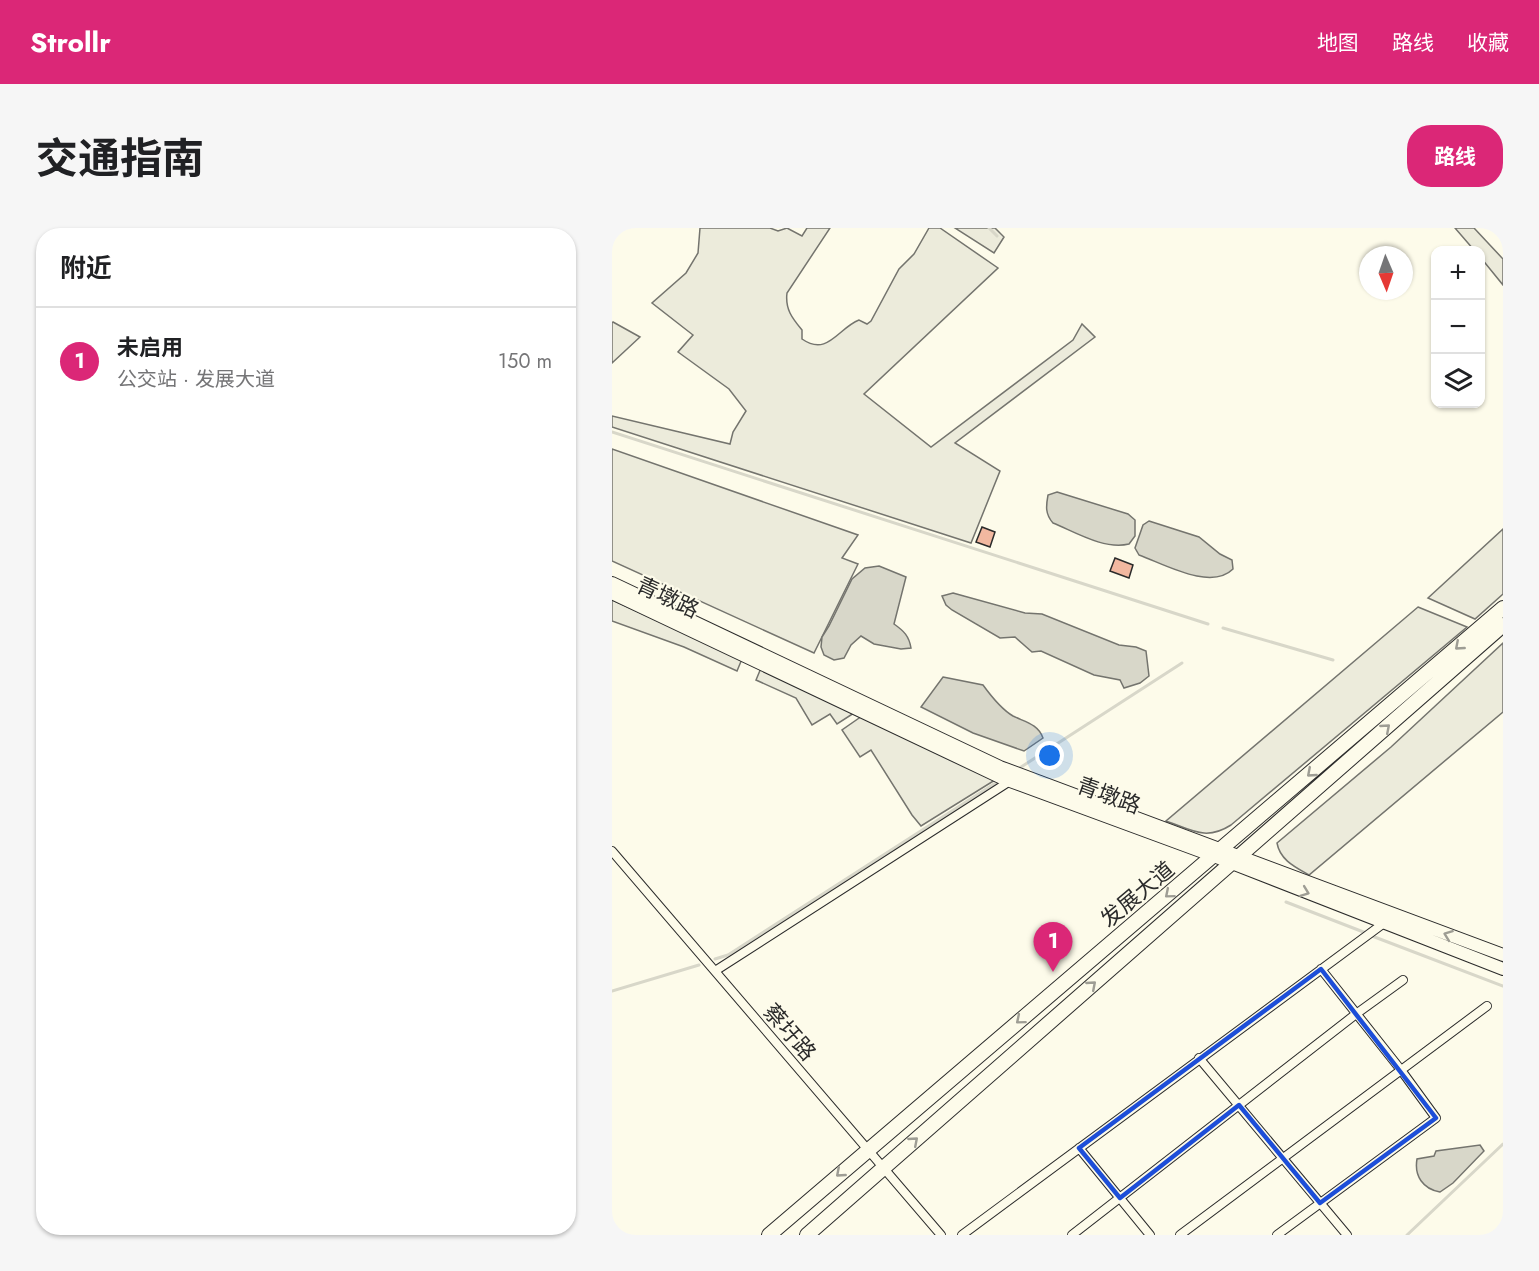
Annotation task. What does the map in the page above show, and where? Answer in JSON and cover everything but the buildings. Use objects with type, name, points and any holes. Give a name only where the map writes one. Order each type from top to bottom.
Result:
[{"type":"main road","name":"青墩路","points":[[612,583],[1000,767],[1236,860],[1503,955]]},
{"type":"main road","name":"青墩路","points":[[612,594],[1010,781],[1218,853]]},
{"type":"main road","name":"发展大道","points":[[769,1235],[1503,608]]},
{"type":"main road","name":"发展大道","points":[[807,1235],[1503,625]]},
{"type":"main road","name":"青墩路","points":[[1236,860],[1384,923],[1503,969]]},
{"type":"street","points":[[715,971],[1010,781]]},
{"type":"street","name":"蔡圩路","points":[[612,851],[941,1235]]},
{"type":"street","points":[[962,1235],[1384,923]]},
{"type":"street","points":[[1277,1235],[1436,1118],[1321,969]]},
{"type":"street","points":[[1072,1235],[1403,980]]},
{"type":"street","points":[[1180,1235],[1487,1006]]},
{"type":"street","points":[[1200,1058],[1347,1235]]},
{"type":"street","points":[[1079,1148],[1150,1235]]},
{"type":"highlighted area","points":[[1321,969],[1436,1118],[1320,1203],[1239,1105],[1120,1198],[1079,1148]]},
{"type":"shaded area","points":[[700,228],[770,228],[778,231],[787,228],[802,236],[807,228],[830,228],[787,293],[788,309],[802,330],[802,339],[811,344],[826,343],[859,320],[867,324],[871,321],[899,269],[914,254],[929,228],[940,228],[998,268],[864,394],[931,447],[1073,340],[1082,324],[1095,337],[955,443],[1000,471],[971,543],[612,427],[612,416],[730,444],[733,432],[746,411],[729,389],[678,352],[693,335],[652,303],[686,273],[698,253]]},
{"type":"shaded area","points":[[955,228],[995,228],[1004,237],[994,253]]},
{"type":"shaded area","points":[[1455,228],[1474,228],[1503,259],[1503,285],[1485,263],[1485,246],[1471,246]]},
{"type":"shaded area","points":[[612,323],[640,337],[612,363]]},
{"type":"shaded area","points":[[612,449],[858,535],[842,558],[858,564],[814,653],[612,561]]},
{"type":"shaded area","points":[[1057,492],[1128,514],[1135,520],[1135,536],[1129,544],[1110,545],[1053,523],[1047,513],[1048,495]]},
{"type":"shaded area","points":[[1149,521],[1199,537],[1220,554],[1232,560],[1233,569],[1224,575],[1200,577],[1139,555],[1135,548],[1143,525]]},
{"type":"shaded area","points":[[1503,529],[1503,594],[1475,619],[1428,598]]},
{"type":"shaded area","points":[[879,566],[906,577],[894,624],[906,634],[911,648],[901,649],[874,644],[861,636],[851,645],[844,658],[834,660],[824,655],[821,647],[822,637],[852,579],[865,568]]},
{"type":"shaded area","points":[[953,593],[1025,613],[1042,614],[1119,645],[1146,651],[1149,676],[1140,683],[1124,688],[1120,680],[1094,675],[1041,651],[1032,652],[1015,637],[1000,638],[952,610],[946,605],[942,596]]},
{"type":"shaded area","points":[[612,600],[742,659],[737,671],[684,647],[612,621]]},
{"type":"shaded area","points":[[1418,607],[1467,627],[1231,825],[1222,830],[1206,833],[1166,821]]},
{"type":"shaded area","points":[[1503,643],[1503,712],[1309,875],[1294,866],[1281,854],[1277,843],[1391,747]]},
{"type":"shaded area","points":[[761,668],[854,713],[837,724],[830,714],[812,725],[796,698],[756,680]]},
{"type":"shaded area","points":[[943,677],[983,685],[1004,710],[1034,726],[1043,738],[1024,751],[973,733],[921,707]]},
{"type":"shaded area","points":[[862,716],[995,780],[921,826],[871,750],[860,757],[842,730]]},
{"type":"shaded area","points":[[1480,1145],[1484,1151],[1453,1183],[1440,1192],[1424,1185],[1418,1176],[1417,1159],[1434,1156],[1436,1151]]},
{"type":"waterway","points":[[989,228],[997,236]]},
{"type":"waterway","points":[[612,432],[1208,624]]},
{"type":"waterway","points":[[1223,628],[1333,660]]},
{"type":"waterway","points":[[1018,769],[1182,663]]},
{"type":"waterway","points":[[715,959],[728,955],[997,782]]},
{"type":"waterway","points":[[1286,902],[1366,933]]},
{"type":"waterway","points":[[1372,936],[1503,986]]},
{"type":"waterway","points":[[612,991],[699,965]]},
{"type":"waterway","points":[[1407,1235],[1503,1144]]},
{"type":"place","name":"未启用","points":[[1053,972]]}]
